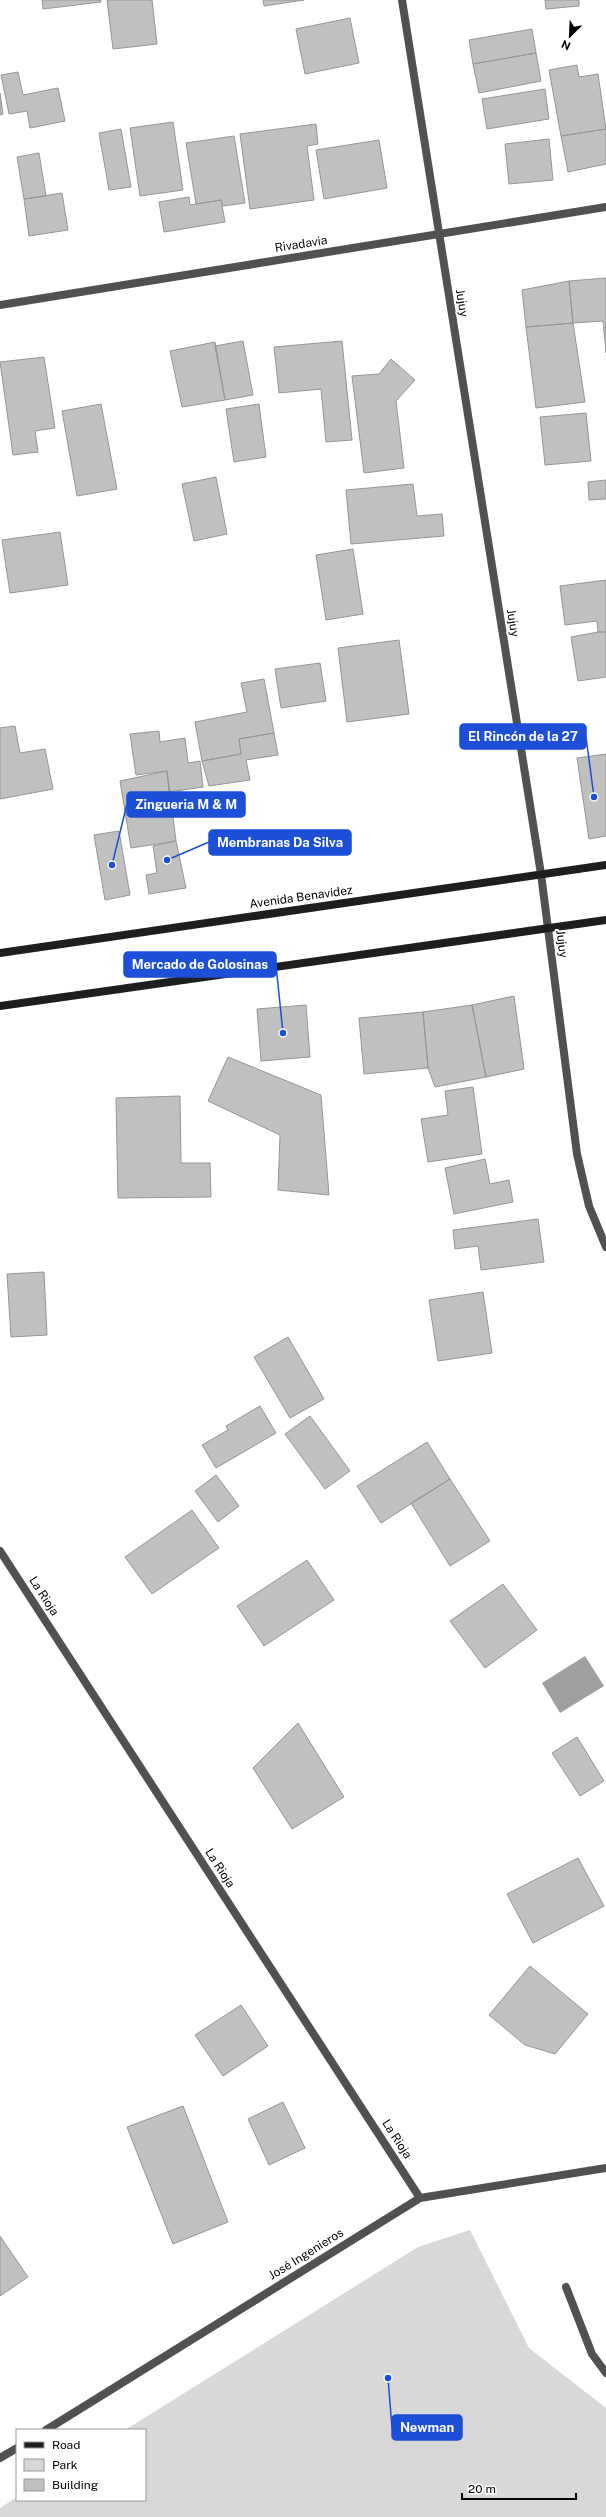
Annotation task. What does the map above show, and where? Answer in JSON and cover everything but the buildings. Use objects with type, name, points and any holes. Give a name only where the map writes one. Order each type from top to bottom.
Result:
[{"type":"main road","name":"Avenida Benavídez","points":[[0,953],[606,865]]},
{"type":"main road","points":[[0,1006],[606,920]]},
{"type":"street","name":"Jujuy","points":[[402,0],[541,874],[577,1154],[589,1206],[606,1247]]},
{"type":"street","name":"Rivadavia","points":[[0,306],[606,207]]},
{"type":"street","name":"La Rioja","points":[[0,1551],[420,2198]]},
{"type":"street","name":"José Ingenieros","points":[[48,2429],[420,2198],[606,2168]]},
{"type":"street","points":[[566,2288],[592,2354],[606,2373]]},
{"type":"street","points":[[0,2458],[16,2449]]},
{"type":"green space","points":[[470,2230],[529,2348],[606,2408],[606,2517],[0,2517],[0,2508],[16,2498],[16,2501],[146,2501],[146,2429],[127,2429],[418,2247]]},
{"type":"shaded area","points":[[585,1656],[604,1686],[560,1713],[542,1683]]},
{"type":"place","name":"El Rincón de la 27","points":[[594,797]]},
{"type":"place","name":"Membranas Da Silva","points":[[167,860]]},
{"type":"place","name":"Zingueria M & M","points":[[112,865]]},
{"type":"place","name":"Mercado de Golosinas","points":[[283,1033]]},
{"type":"place","name":"Newman","points":[[388,2378]]}]
